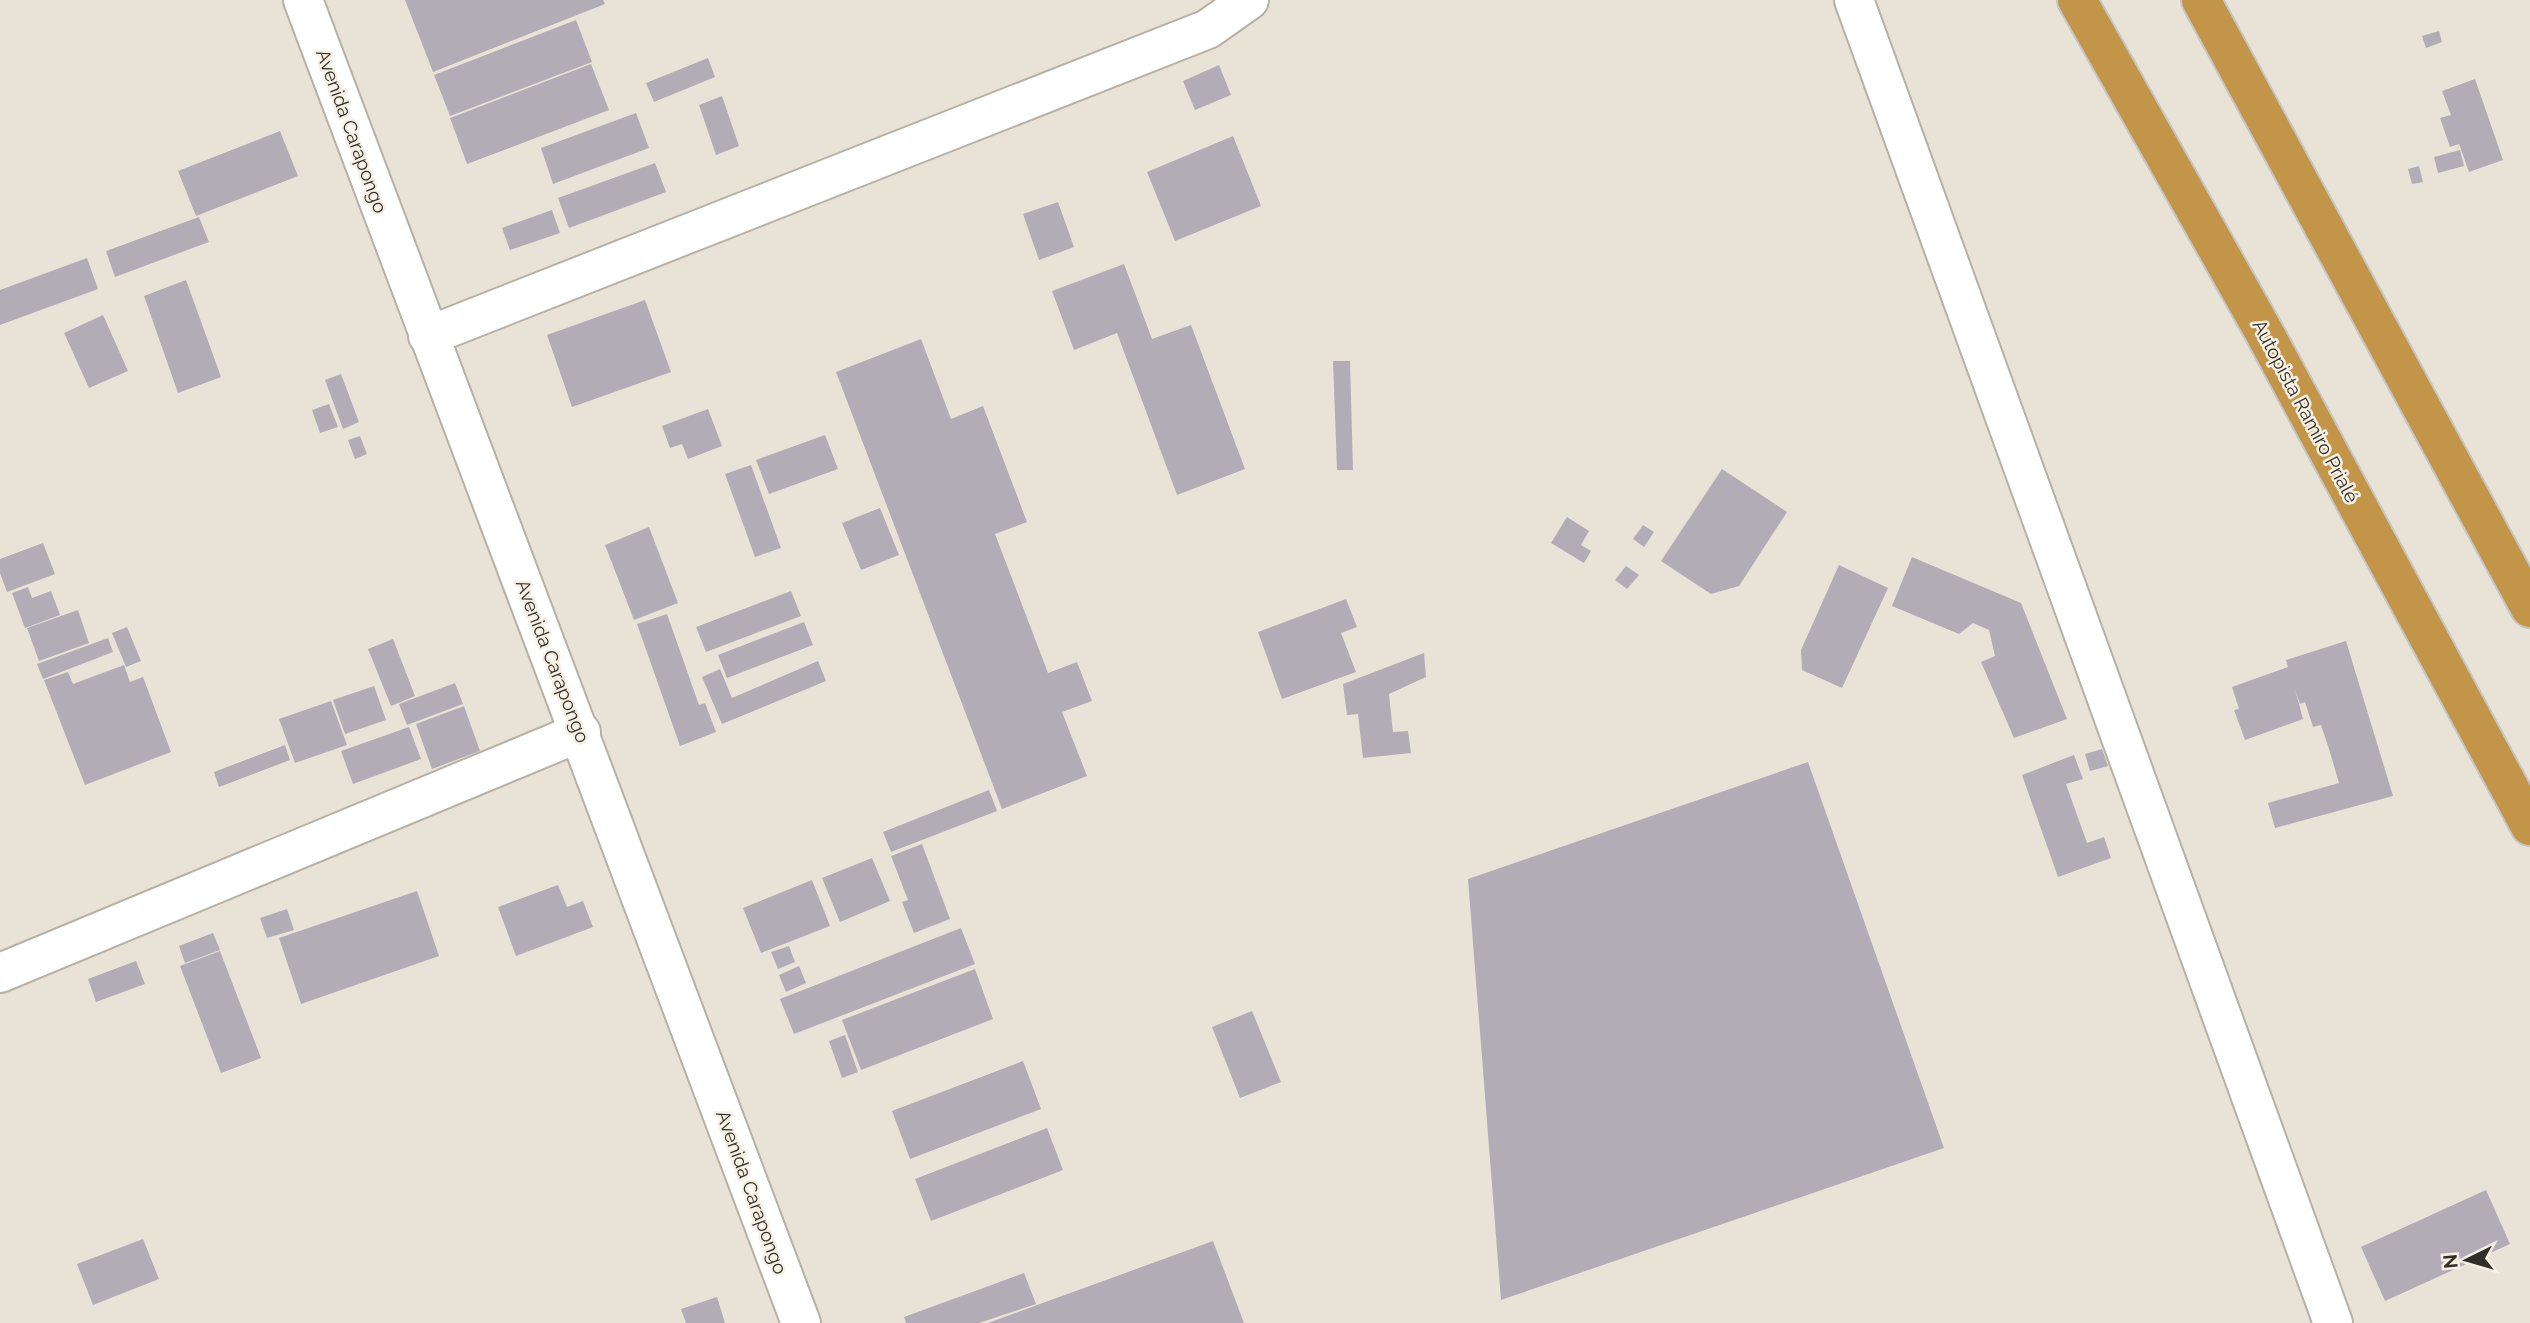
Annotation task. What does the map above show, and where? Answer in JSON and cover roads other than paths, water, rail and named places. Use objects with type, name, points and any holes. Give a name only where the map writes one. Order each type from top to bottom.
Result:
[{"type":"highway","name":"Autopista Ramiro Prialé","points":[[2077,0],[2264,332],[2530,826]]},
{"type":"highway","points":[[2201,0],[2530,608]]},
{"type":"street","name":"Avenida Carapongo","points":[[303,0],[428,336],[581,732],[801,1323]]},
{"type":"street","points":[[428,336],[1208,29],[1249,0]]},
{"type":"street","points":[[1854,0],[2333,1323]]},
{"type":"street","points":[[0,973],[581,732]]}]
